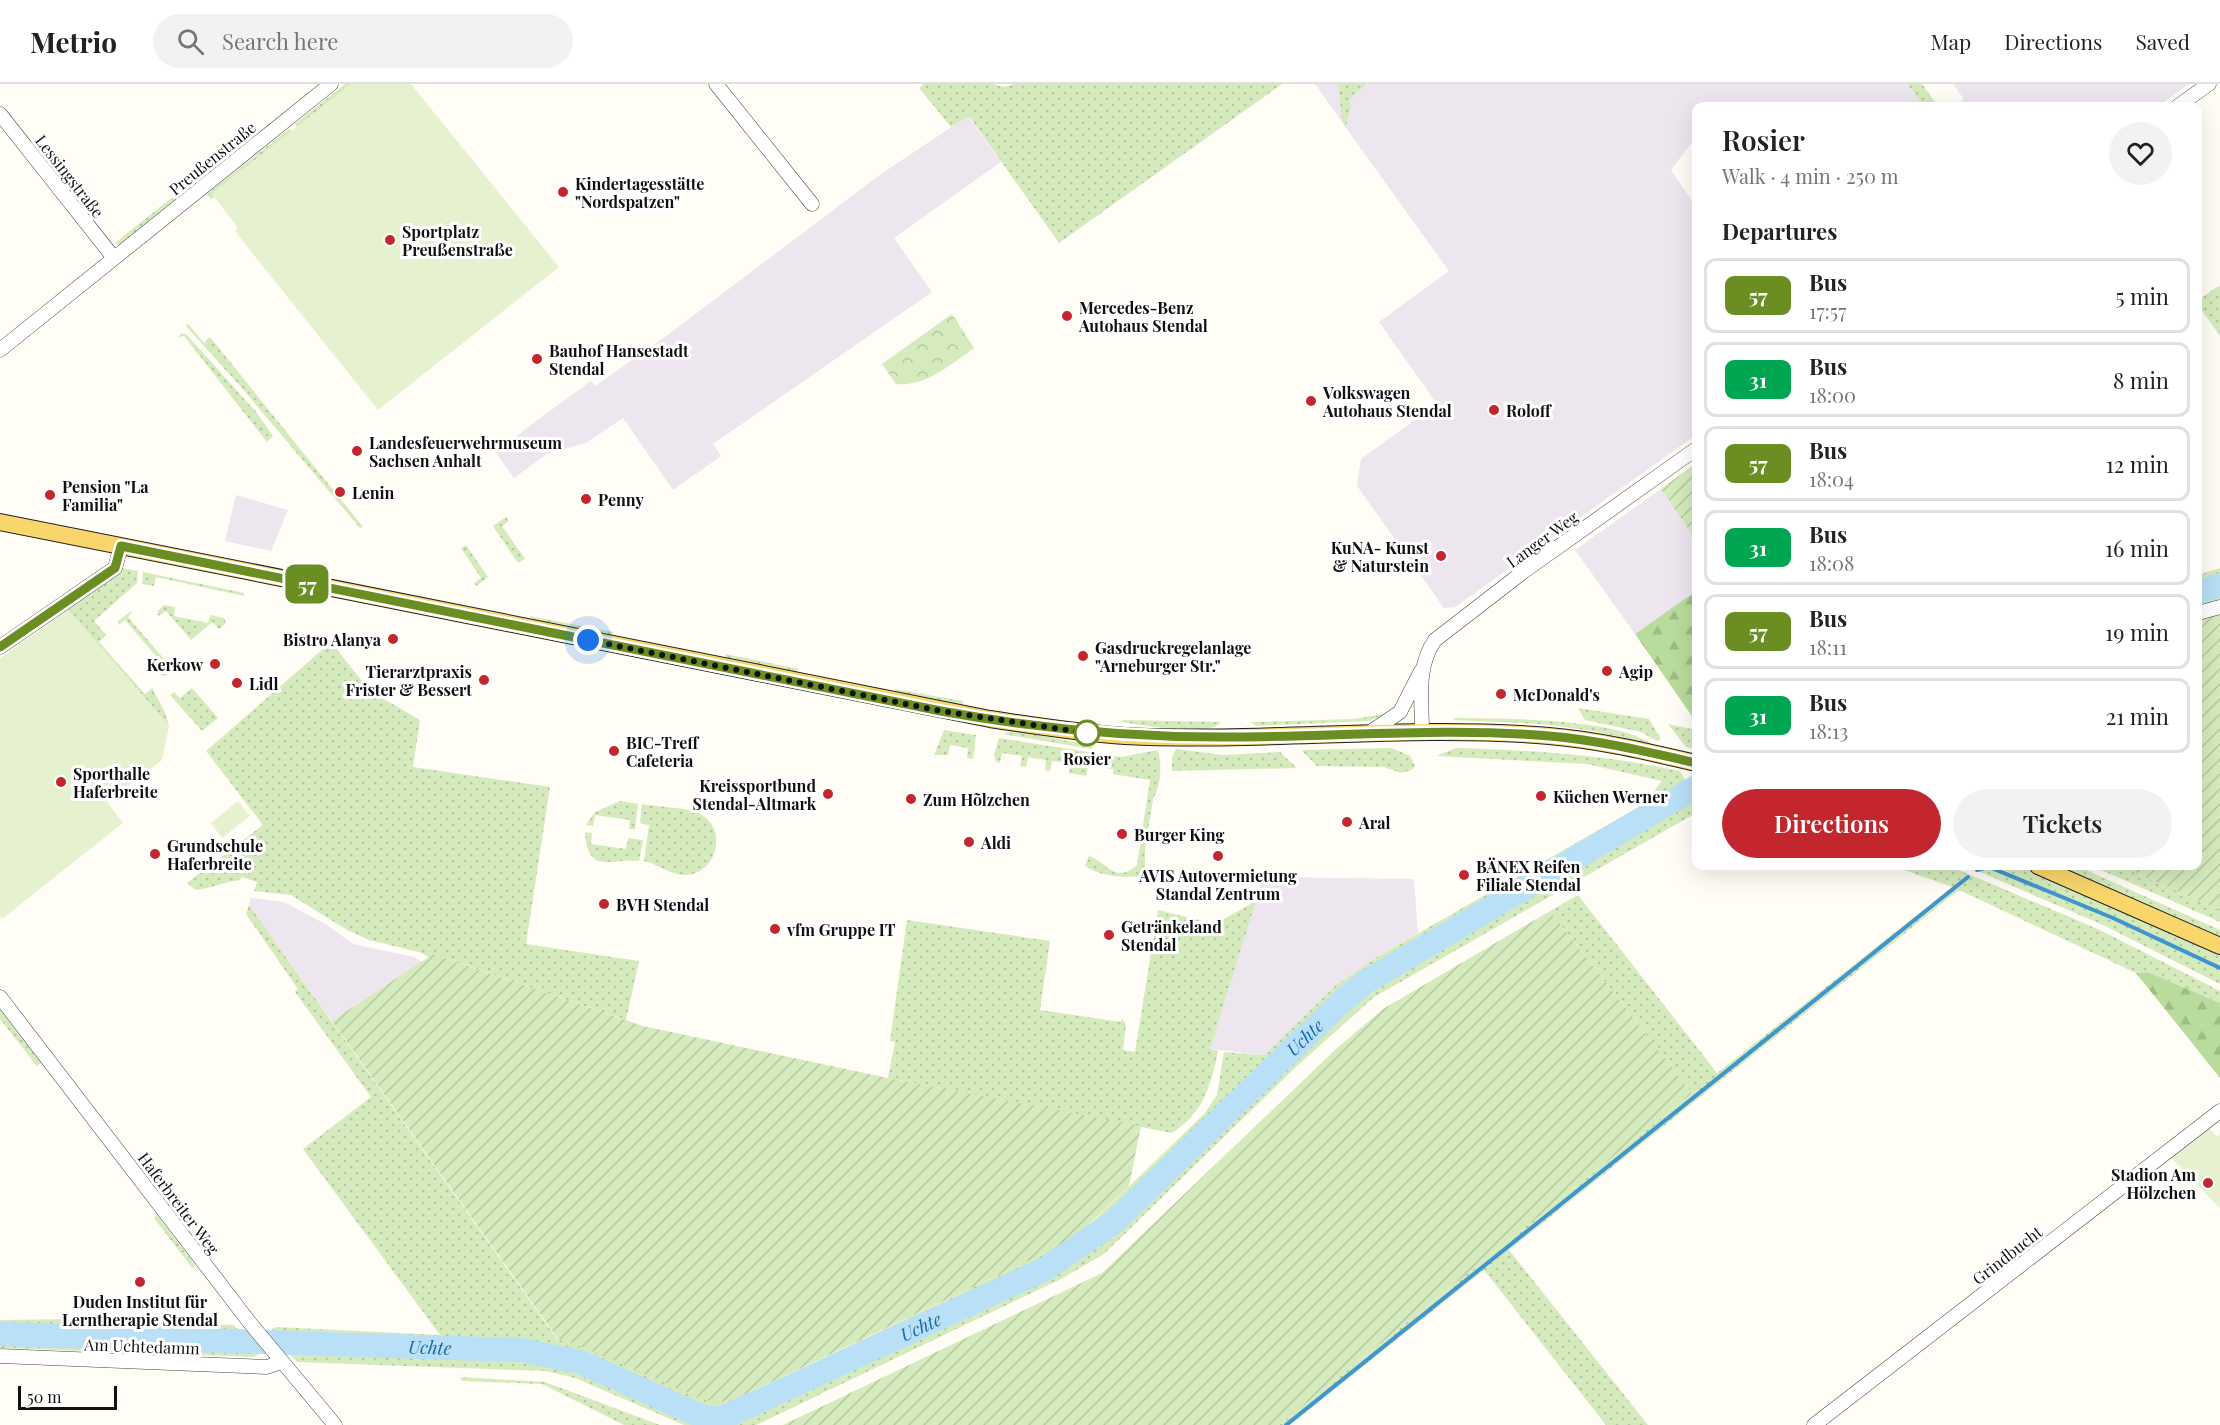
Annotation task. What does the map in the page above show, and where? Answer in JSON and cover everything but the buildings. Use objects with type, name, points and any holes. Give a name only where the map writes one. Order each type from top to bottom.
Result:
[{"type":"main road","points":[[0,522],[990,719],[1125,736],[1237,737],[1422,732],[1551,736],[1692,762]]},
{"type":"main road","points":[[2047,870],[2220,946]]},
{"type":"street","name":"Preußenstraße","points":[[0,350],[331,84]]},
{"type":"street","points":[[716,84],[812,204]]},
{"type":"street","points":[[2184,102],[2209,84]]},
{"type":"street","name":"Lessingstraße","points":[[0,114],[114,258]]},
{"type":"street","name":"Langer Weg","points":[[1422,732],[1422,669],[1425,654],[1447,628],[1692,452]]},
{"type":"street","points":[[0,647],[115,568],[121,546]]},
{"type":"street","points":[[2202,612],[2220,607]]},
{"type":"street","name":"Langer Weg","points":[[1369,734],[1400,712],[1422,669]]},
{"type":"street","name":"Haferbreiter Weg","points":[[0,997],[250,1323],[335,1425]]},
{"type":"street","name":"Grindbucht","points":[[1814,1425],[2220,1111]]},
{"type":"street","name":"Am Uchtedamm","points":[[0,1356],[267,1367],[279,1360]]},
{"type":"shaded area","points":[[1315,84],[1338,84],[1342,122]]},
{"type":"shaded area","points":[[1367,84],[1907,84],[1921,102],[1692,102],[1692,142],[1671,170],[1692,201],[1692,438],[1455,607],[1444,608],[1357,486],[1361,459],[1437,404],[1379,322],[1449,271],[1346,128],[1351,105],[1349,100]]},
{"type":"shaded area","points":[[1953,84],[2189,84],[2164,102],[1962,102],[1963,98]]},
{"type":"shaded area","points":[[968,116],[1001,162],[894,238],[932,292],[713,444],[721,456],[673,490],[623,418],[586,443],[547,454],[514,478],[496,453],[528,427],[591,381],[595,386],[665,337],[881,174]]},
{"type":"shaded area","points":[[1661,489],[1692,534],[1692,594],[1635,634],[1575,550]]},
{"type":"shaded area","points":[[236,495],[288,510],[271,551],[225,541]]},
{"type":"shaded area","points":[[1263,877],[1414,879],[1418,933],[1336,985],[1264,1055],[1210,1049]]},
{"type":"shaded area","points":[[251,898],[284,902],[327,925],[353,944],[414,957],[422,962],[332,1021],[249,905]]},
{"type":"green space","points":[[345,84],[351,84],[297,127],[295,124]]},
{"type":"green space","name":"Sportplatz Preußenstraße","points":[[351,84],[411,84],[559,267],[378,410],[235,231],[238,228],[212,194]]},
{"type":"green space","points":[[924,84],[994,84],[1003,87],[1014,84],[1282,84],[1059,243],[969,116],[951,127],[919,88]]},
{"type":"green space","points":[[1338,84],[1367,84],[1349,100],[1351,105],[1346,128],[1342,122]]},
{"type":"green space","points":[[1907,84],[1922,84],[1935,102],[1921,102]]},
{"type":"green space","points":[[289,129],[292,131],[212,194],[214,197],[211,199],[207,194]]},
{"type":"green space","points":[[189,184],[191,188],[120,245],[115,243]]},
{"type":"green space","points":[[2220,285],[2220,336],[2202,311],[2202,297]]},
{"type":"green space","points":[[952,314],[974,348],[928,378],[918,382],[896,384],[882,364]]},
{"type":"green space","points":[[188,324],[204,343],[210,337],[363,527],[360,528],[241,387],[186,326]]},
{"type":"green space","points":[[182,333],[187,335],[256,412],[273,436],[267,442],[184,336],[178,337]]},
{"type":"green space","points":[[1692,466],[1692,534],[1661,489]]},
{"type":"green space","points":[[506,517],[509,521],[502,526],[525,559],[518,563],[493,526]]},
{"type":"green space","points":[[466,545],[488,577],[476,586],[474,583],[481,578],[461,548]]},
{"type":"green space","points":[[122,568],[138,571],[137,583],[94,621],[106,635],[99,642],[145,694],[152,688],[165,712],[169,726],[68,610]]},
{"type":"green space","points":[[2220,568],[2220,603],[2202,608],[2202,574]]},
{"type":"green space","points":[[143,572],[244,593],[244,596],[156,577],[154,586],[142,584]]},
{"type":"green space","points":[[1692,594],[1692,716],[1635,634]]},
{"type":"green space","points":[[164,605],[175,607],[174,616],[208,623],[210,615],[224,618],[226,623],[219,629],[212,622],[191,640],[166,611],[158,616],[158,611]]},
{"type":"green space","points":[[68,610],[169,726],[162,760],[107,802],[123,823],[2,919],[0,916],[0,658]]},
{"type":"green space","points":[[133,610],[128,617],[170,666],[178,662],[166,676],[160,675],[167,669],[125,620],[118,625],[118,621]]},
{"type":"green space","points":[[2220,612],[2220,910],[2129,870],[2202,870],[2202,618]]},
{"type":"green space","points":[[529,616],[614,632],[611,636],[535,621]]},
{"type":"green space","points":[[331,642],[370,691],[420,720],[413,767],[550,787],[526,944],[639,961],[626,1020],[433,954],[429,957],[419,952],[369,940],[347,930],[291,895],[254,891],[257,882],[242,877],[240,880],[196,890],[187,883],[263,825],[206,751]]},
{"type":"green space","points":[[725,654],[799,669],[796,673],[726,659]]},
{"type":"green space","points":[[192,688],[218,718],[202,731],[170,695],[174,692],[180,698]]},
{"type":"green space","points":[[895,689],[963,701],[962,705],[896,693]]},
{"type":"green space","points":[[1578,708],[1649,719],[1661,739],[1657,741],[1641,732],[1585,720]]},
{"type":"green space","points":[[1394,712],[1367,721],[1256,726],[1251,722],[1354,719]]},
{"type":"green space","points":[[1454,718],[1586,724],[1636,736],[1654,745],[1593,731],[1541,724],[1454,720]]},
{"type":"green space","points":[[1123,720],[1221,722],[1214,727],[1190,730],[1144,726],[1122,722]]},
{"type":"green space","points":[[1668,724],[1692,729],[1692,749],[1686,747]]},
{"type":"green space","points":[[944,730],[976,735],[973,759],[967,758],[968,748],[950,745],[948,755],[934,755]]},
{"type":"green space","points":[[1013,730],[1093,746],[1092,749],[1003,734]]},
{"type":"green space","points":[[999,738],[1121,757],[1158,750],[1160,775],[1153,799],[1145,849],[1145,876],[1114,876],[1091,870],[1085,866],[1089,856],[1117,872],[1129,871],[1137,865],[1150,780],[1113,774],[1113,769],[1088,766],[1086,776],[1069,773],[1070,763],[1052,761],[1050,771],[1045,770],[1046,760],[1028,757],[1026,767],[1020,766],[1022,756],[1002,753],[1000,763],[996,762],[994,755]]},
{"type":"green space","points":[[1392,748],[1410,756],[1415,766],[1412,770],[1401,773],[1384,767],[1317,766],[1303,752],[1303,750]]},
{"type":"green space","points":[[1456,748],[1513,750],[1569,754],[1680,771],[1687,784],[1692,779],[1692,815],[1374,997],[1297,1066],[1104,1254],[1061,1279],[756,1425],[684,1425],[575,1378],[546,1371],[297,1362],[270,1331],[276,1327],[440,1335],[303,1149],[371,1097],[295,992],[298,989],[246,914],[249,905],[557,1339],[752,1392],[1079,1235],[1204,1114],[1217,1095],[1224,1052],[1264,1055],[1336,985],[1377,957],[1644,804],[1662,781],[1587,764],[1436,756]]},
{"type":"green space","points":[[1176,749],[1223,755],[1280,752],[1297,768],[1172,771],[1172,758]]},
{"type":"green space","points":[[238,801],[250,816],[222,838],[211,823]]},
{"type":"green space","points":[[620,801],[638,804],[635,829],[629,829],[630,820],[595,815],[593,826],[586,825],[595,812]]},
{"type":"green space","points":[[642,804],[690,810],[702,815],[710,823],[715,832],[715,852],[703,869],[694,874],[683,875],[644,861],[649,825],[640,823]]},
{"type":"green space","points":[[585,832],[592,833],[591,844],[626,849],[628,838],[643,840],[639,861],[604,862],[597,860],[591,855],[587,846]]},
{"type":"green space","points":[[1904,870],[1958,870],[1966,873],[2100,930],[2220,991],[2220,1003],[2148,972],[2136,973],[1959,890],[1509,1250],[1648,1425],[1606,1425],[1484,1270],[1290,1425],[1279,1425],[1692,1093],[1550,911],[1578,895],[1717,1073],[1952,887]]},
{"type":"green space","points":[[1975,870],[2028,870],[2220,954],[2220,984],[2103,925]]},
{"type":"green space","points":[[2066,870],[2086,870],[2220,930],[2220,937]]},
{"type":"green space","points":[[2101,870],[2129,870],[2220,910],[2220,922]]},
{"type":"green space","points":[[1256,901],[1210,1049],[1218,1051],[1209,1087],[1191,1117],[1172,1133],[888,1078],[895,1042],[890,1041],[907,920],[1050,941],[1040,1010],[1121,1022],[1122,1018],[1126,1025],[1123,1050],[1135,1052],[1158,910],[1215,924]]},
{"type":"green space","points":[[1550,911],[1692,1093],[1279,1425],[783,1425],[1102,1273],[1336,1049],[1383,1009]]},
{"type":"green space","points":[[433,954],[643,1026],[888,1078],[1141,1126],[1129,1186],[1079,1234],[1062,1245],[731,1401],[714,1402],[697,1397],[585,1348],[558,1339],[332,1021]]},
{"type":"green space","points":[[2148,972],[2220,1003],[2220,1078],[2136,973]]},
{"type":"green space","points":[[0,1009],[41,1063],[37,1066],[0,1019]]},
{"type":"green space","name":"Stadion Am Hölzchen","points":[[2209,1128],[2217,1137],[2220,1134],[2220,1208],[2171,1158]]},
{"type":"green space","points":[[157,1215],[195,1265],[193,1269],[154,1218]]},
{"type":"green space","points":[[74,1319],[234,1325],[259,1354],[254,1357],[0,1348],[0,1320]]},
{"type":"green space","points":[[460,1377],[545,1382],[660,1425],[624,1425],[542,1384],[462,1381]]},
{"type":"waterway","name":"Uchte","points":[[2202,591],[2220,585]]},
{"type":"waterway","name":"Uchte","points":[[0,1334],[522,1350],[580,1362],[701,1416],[713,1419],[725,1417],[1045,1269],[1114,1222],[1340,1003],[1364,983],[1692,789]]},
{"type":"waterway","points":[[1996,870],[2113,918],[2220,968]]},
{"type":"waterway","points":[[1286,1425],[1968,877]]},
{"type":"bus line","name":"57","points":[[0,647],[115,568],[121,546],[941,711],[1078,732],[1125,736],[1202,737],[1422,732],[1551,736],[1692,762]]},
{"type":"place","name":"Kindertagesstätte \"Nordspatzen\"","points":[[563,192]]},
{"type":"place","name":"Sportplatz Preußenstraße","points":[[390,240]]},
{"type":"place","name":"Mercedes-Benz Autohaus Stendal","points":[[1067,316]]},
{"type":"place","name":"Bauhof Hansestadt Stendal","points":[[537,359]]},
{"type":"place","name":"Volkswagen Autohaus Stendal","points":[[1311,401]]},
{"type":"place","name":"Roloff","points":[[1494,410]]},
{"type":"place","name":"Landesfeuerwehrmuseum Sachsen Anhalt","points":[[357,451]]},
{"type":"place","name":"Lenin","points":[[340,492]]},
{"type":"place","name":"Pension \"La Familia\"","points":[[50,495]]},
{"type":"place","name":"Penny","points":[[586,499]]},
{"type":"place","name":"KuNA- Kunst & Naturstein","points":[[1441,556]]},
{"type":"place","name":"Bistro Alanya","points":[[393,639]]},
{"type":"place","name":"Gasdruckregelanlage \"Arneburger Str.\"","points":[[1083,656]]},
{"type":"place","name":"Kerkow","points":[[215,664]]},
{"type":"place","name":"Agip","points":[[1607,671]]},
{"type":"place","name":"Tierarztpraxis Frister & Bessert","points":[[484,680]]},
{"type":"place","name":"Lidl","points":[[237,683]]},
{"type":"place","name":"McDonald's","points":[[1501,694]]},
{"type":"place","name":"Rosier","points":[[1087,733]]},
{"type":"place","name":"BIC-Treff Cafeteria","points":[[614,751]]},
{"type":"place","name":"Sporthalle Haferbreite","points":[[61,782]]},
{"type":"place","name":"Kreissportbund Stendal-Altmark","points":[[828,794]]},
{"type":"place","name":"Küchen Werner","points":[[1541,796]]},
{"type":"place","name":"Zum Hõlzchen","points":[[911,799]]},
{"type":"place","name":"Aral","points":[[1347,822]]},
{"type":"place","name":"Burger King","points":[[1122,834]]},
{"type":"place","name":"Aldi","points":[[969,842]]},
{"type":"place","name":"Grundschule Haferbreite","points":[[155,854]]},
{"type":"place","name":"AVIS Autovermietung Standal Zentrum","points":[[1218,856]]},
{"type":"place","name":"BÄNEX Reifen Filiale Stendal","points":[[1464,875]]},
{"type":"place","name":"BVH Stendal","points":[[604,904]]},
{"type":"place","name":"vfm Gruppe IT","points":[[775,929]]},
{"type":"place","name":"Getränkeland Stendal","points":[[1109,935]]},
{"type":"place","name":"Stadion Am Hölzchen","points":[[2208,1183]]},
{"type":"place","name":"Duden Institut für Lerntherapie Stendal","points":[[140,1282]]},
{"type":"route","points":[[588,640],[941,711],[1087,733]]}]
